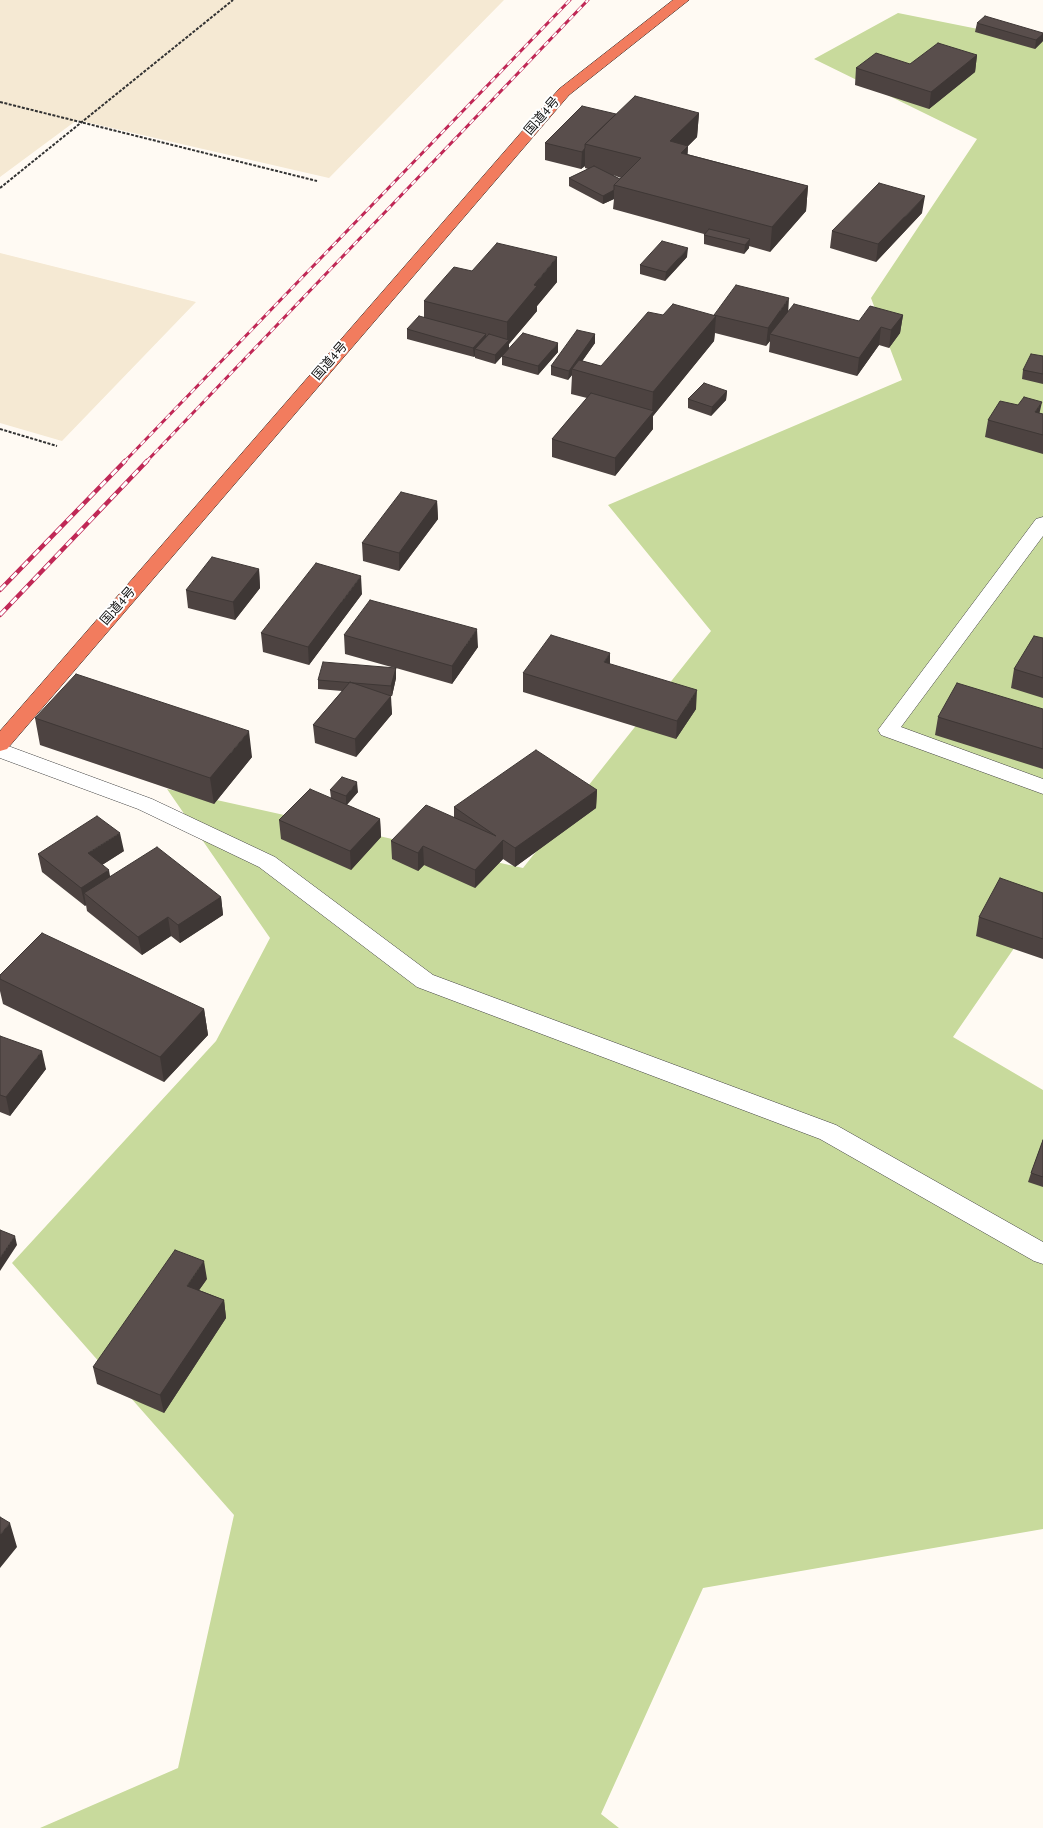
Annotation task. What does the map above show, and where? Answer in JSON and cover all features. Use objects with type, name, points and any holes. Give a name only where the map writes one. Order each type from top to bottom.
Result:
[{"type":"highway","name":"国道4号","points":[[0,744],[564,92],[682,0]]},
{"type":"street","points":[[1043,523],[1008,572],[888,730],[1043,787]]},
{"type":"street","points":[[0,750],[145,804],[267,862],[425,981],[828,1132],[1043,1254]]},
{"type":"path","points":[[0,188],[233,0]]},
{"type":"path","points":[[0,102],[317,181]]},
{"type":"path","points":[[0,429],[57,446]]},
{"type":"shaded area","points":[[0,0],[504,0],[329,178],[77,120],[0,177]]},
{"type":"shaded area","points":[[0,253],[196,302],[62,441],[0,423]]},
{"type":"green space","points":[[898,13],[1043,42],[1043,906],[953,1037],[1043,1090],[1043,1529],[703,1588],[601,1814],[619,1828],[40,1828],[178,1768],[234,1515],[12,1263],[216,1041],[270,938],[167,789],[523,868],[711,631],[608,505],[902,380],[871,298],[977,139],[814,59]]},
{"type":"building","points":[[985,16],[1043,34],[1036,40],[977,23]]},
{"type":"building","points":[[938,43],[977,55],[931,92],[856,68],[876,53],[910,64]]},
{"type":"building","points":[[635,96],[699,113],[670,141],[688,146],[681,153],[808,186],[772,227],[614,185],[641,158],[585,144]]},
{"type":"building","points":[[582,106],[616,114],[585,144],[585,148],[582,152],[545,143]]},
{"type":"building","points":[[594,166],[620,179],[614,185],[614,190],[603,196],[569,178]]},
{"type":"building","points":[[879,183],[925,196],[878,244],[832,231]]},
{"type":"building","points":[[709,229],[750,239],[745,245],[704,235]]},
{"type":"building","points":[[662,241],[688,248],[666,272],[640,265]]},
{"type":"building","points":[[497,243],[557,257],[534,285],[537,286],[507,322],[424,301],[454,267],[472,271]]},
{"type":"building","points":[[736,285],[789,298],[768,328],[714,315]]},
{"type":"building","points":[[673,304],[716,316],[653,392],[572,369],[579,360],[601,366],[648,312],[663,315]]},
{"type":"building","points":[[794,304],[859,321],[870,306],[903,315],[891,330],[881,327],[859,358],[770,334]]},
{"type":"building","points":[[419,316],[486,334],[473,348],[407,329]]},
{"type":"building","points":[[577,330],[595,334],[569,371],[551,366]]},
{"type":"building","points":[[523,333],[558,343],[538,366],[502,356]]},
{"type":"building","points":[[489,334],[509,340],[495,355],[475,349]]},
{"type":"building","points":[[1031,354],[1043,356],[1043,374],[1023,370]]},
{"type":"building","points":[[704,383],[727,391],[712,407],[688,399]]},
{"type":"building","points":[[591,393],[654,411],[615,458],[552,439]]},
{"type":"building","points":[[1024,397],[1042,402],[1035,412],[1043,414],[1043,435],[988,420],[1000,401],[1018,405]]},
{"type":"building","points":[[401,492],[437,501],[399,553],[362,543]]},
{"type":"building","points":[[212,557],[259,569],[233,602],[186,590]]},
{"type":"building","points":[[316,563],[361,576],[308,647],[261,633]]},
{"type":"building","points":[[370,600],[477,629],[452,666],[344,635]]},
{"type":"building","points":[[551,635],[610,653],[604,662],[697,690],[677,721],[523,673]]},
{"type":"building","points":[[1034,636],[1043,638],[1043,678],[1014,669]]},
{"type":"building","points":[[323,662],[396,668],[391,686],[318,680]]},
{"type":"building","points":[[76,674],[249,731],[210,778],[35,718]]},
{"type":"building","points":[[350,682],[391,696],[355,739],[313,725]]},
{"type":"building","points":[[957,683],[1043,709],[1043,749],[938,717]]},
{"type":"building","points":[[536,750],[597,790],[515,848],[503,840],[475,870],[423,846],[418,853],[391,841],[426,805],[496,836],[454,807]]},
{"type":"building","points":[[342,777],[357,782],[346,796],[330,790]]},
{"type":"building","points":[[310,789],[380,819],[350,851],[279,820]]},
{"type":"building","points":[[97,816],[120,833],[88,853],[109,870],[81,888],[38,854]]},
{"type":"building","points":[[157,847],[221,897],[178,925],[168,917],[138,937],[84,893]]},
{"type":"building","points":[[1000,878],[1043,893],[1043,939],[979,917]]},
{"type":"building","points":[[42,933],[204,1009],[160,1057],[0,979],[0,975]]},
{"type":"building","points":[[0,1036],[42,1051],[6,1097],[0,1095]]},
{"type":"building","points":[[1043,1140],[1043,1177],[1031,1173]]},
{"type":"building","points":[[0,1230],[15,1236],[0,1258]]},
{"type":"building","points":[[175,1250],[204,1261],[187,1286],[224,1300],[160,1395],[93,1367]]},
{"type":"building","points":[[0,1517],[10,1523],[0,1535]]},
{"type":"railway","points":[[124,462],[570,0]]},
{"type":"railway","points":[[146,462],[588,0]]},
{"type":"railway","points":[[0,590],[125,461]]},
{"type":"railway","points":[[0,615],[147,461]]}]
